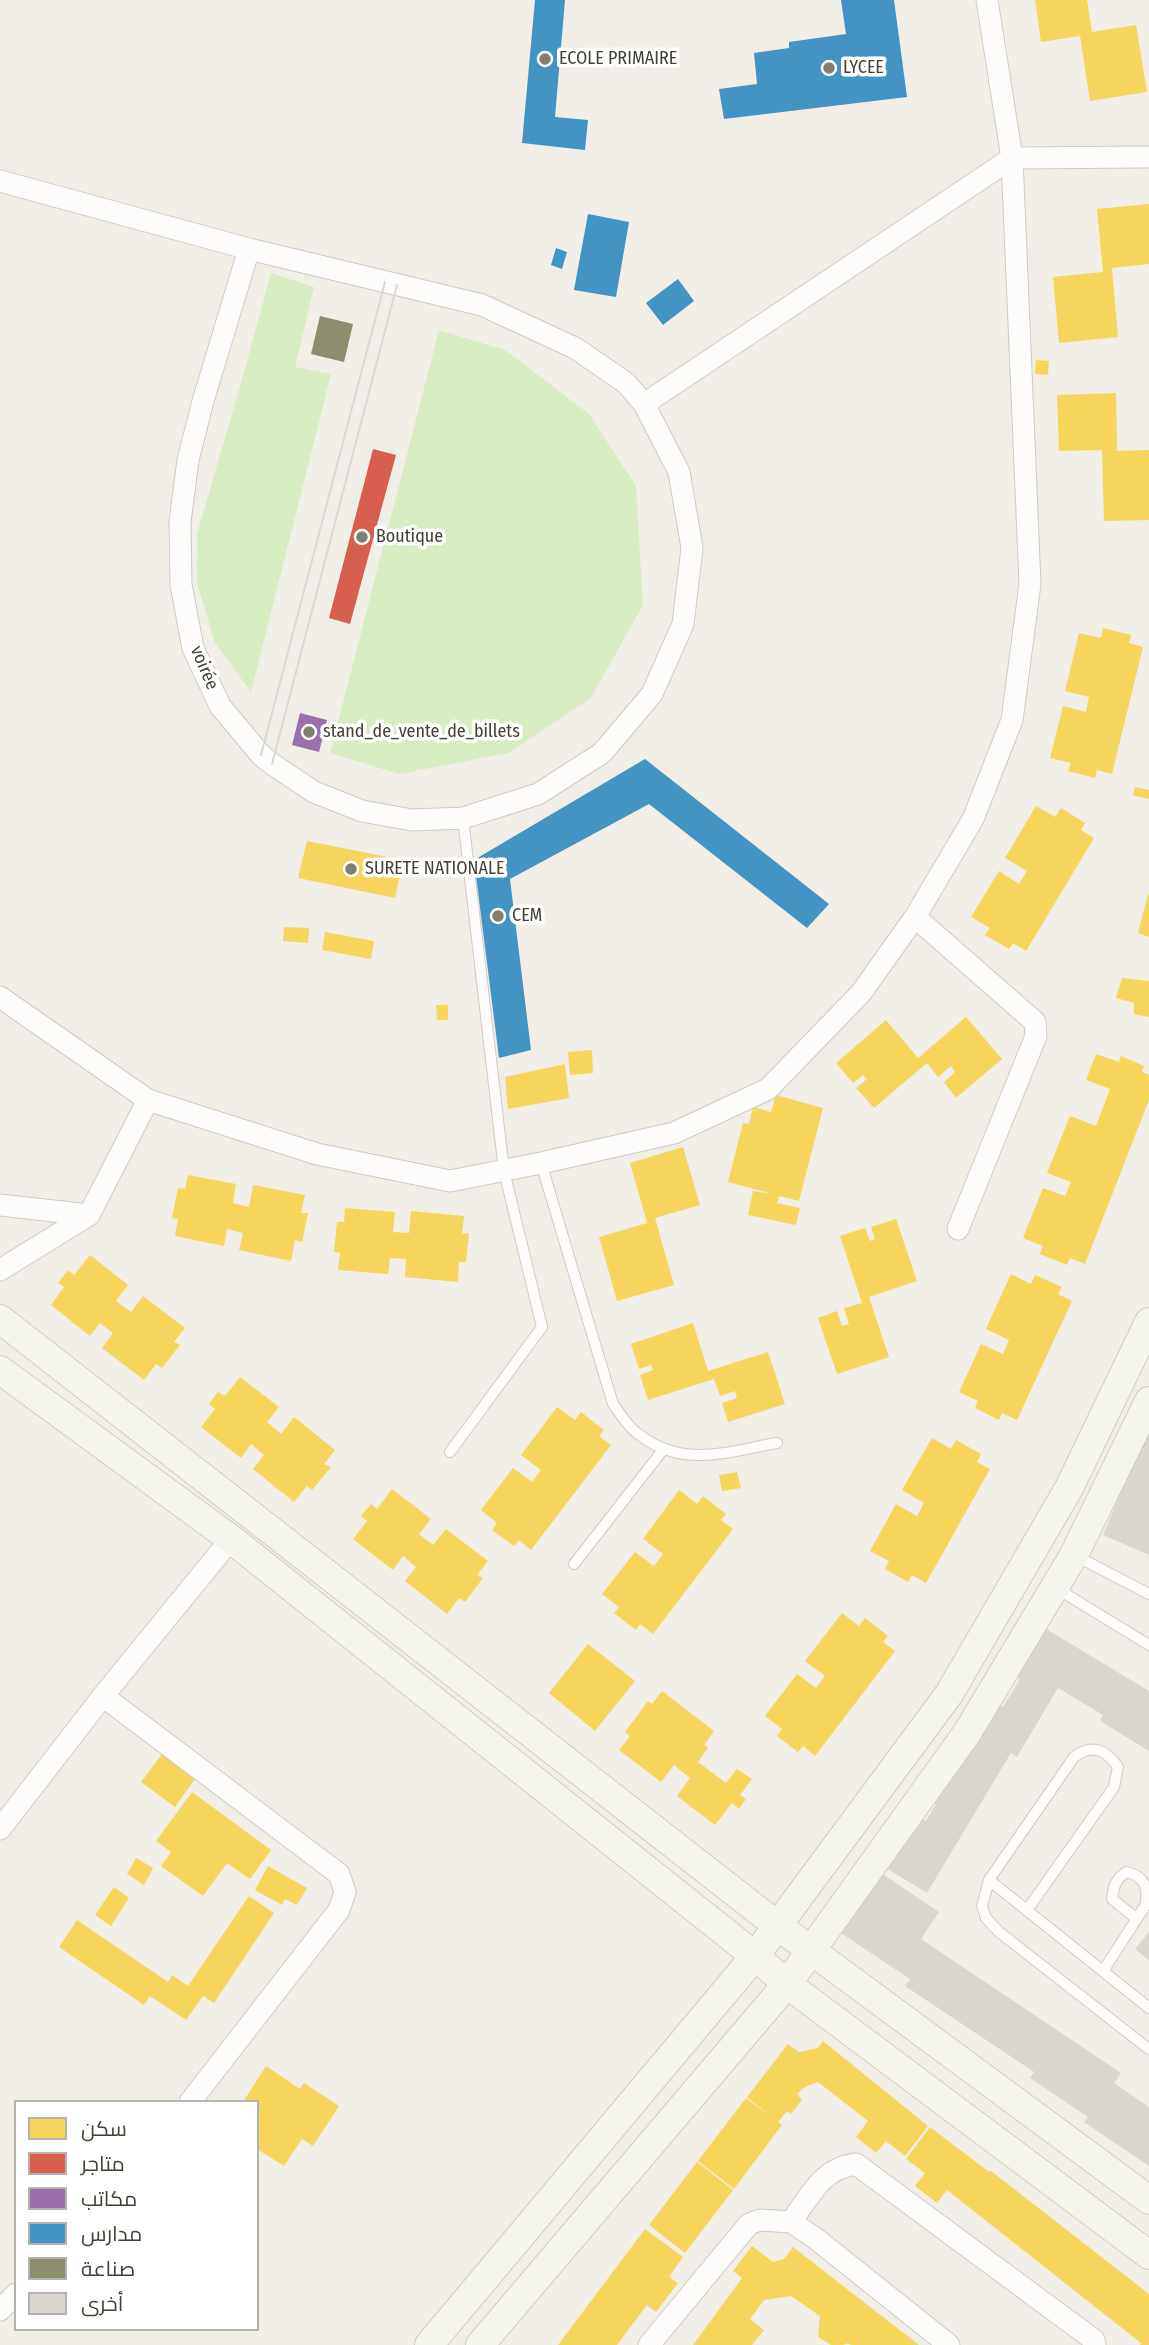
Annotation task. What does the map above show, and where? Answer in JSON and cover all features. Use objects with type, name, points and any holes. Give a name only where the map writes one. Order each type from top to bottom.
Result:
[{"type":"main road","points":[[0,1319],[778,1926],[1149,2200]]},
{"type":"main road","points":[[429,2345],[755,1956],[949,1694],[1069,1488],[1149,1322]]},
{"type":"main road","points":[[0,1370],[231,1539],[787,1984],[1149,2255]]},
{"type":"main road","points":[[480,2345],[787,1984],[967,1733],[1074,1555],[1149,1401]]},
{"type":"street","points":[[0,997],[149,1100],[317,1154],[450,1181],[674,1133],[768,1089],[861,993],[915,917],[973,819],[1012,720],[1030,584],[1012,158],[987,0]]},
{"type":"street","points":[[644,404],[1012,158],[1149,157]]},
{"type":"street","points":[[0,181],[249,249]]},
{"type":"street","name":"voirée","points":[[249,249],[482,305],[575,348],[626,383],[644,404],[679,472],[692,548],[683,624],[652,694],[602,753],[538,794],[463,818],[412,820],[362,811],[314,792],[261,755],[220,706],[193,648],[181,585],[180,522],[188,460],[249,249]]},
{"type":"street","points":[[915,917],[1035,1022],[1036,1036],[958,1228]]},
{"type":"street","points":[[0,1270],[89,1215],[149,1100]]},
{"type":"street","points":[[0,1205],[89,1215]]},
{"type":"street","points":[[0,1829],[103,1696],[231,1539]]},
{"type":"street","points":[[103,1696],[339,1874],[345,1892],[339,1910],[192,2100]]},
{"type":"street","points":[[791,2222],[827,2174],[841,2166],[856,2164],[1094,2340],[1095,2345]]},
{"type":"street","points":[[649,2345],[749,2224],[760,2220],[791,2222],[815,2238],[948,2345]]},
{"type":"street","points":[[0,2310],[14,2296]]},
{"type":"lane","points":[[450,1452],[542,1327],[504,1171],[463,818]]},
{"type":"lane","points":[[541,1163],[613,1404],[635,1432],[663,1450],[699,1457],[777,1443]]},
{"type":"lane","points":[[574,1564],[663,1450]]},
{"type":"lane","points":[[1074,1555],[1149,1594]]},
{"type":"lane","points":[[1055,1587],[1149,1645]]},
{"type":"lane","points":[[1027,1910],[1114,1787],[1118,1768],[1110,1755],[1094,1749],[1085,1749],[1074,1757],[989,1880],[982,1906],[986,1918],[999,1933],[1149,2049]]},
{"type":"lane","points":[[989,1880],[1149,2008]]},
{"type":"lane","points":[[1103,1971],[1137,1919]]},
{"type":"green space","points":[[271,273],[314,287],[295,367],[331,374],[251,692],[215,643],[197,583],[197,534]]},
{"type":"green space","points":[[439,330],[505,350],[589,414],[636,486],[643,605],[591,698],[509,753],[399,774],[330,753]]},
{"type":"building: سكن","points":[[1035,0],[1087,0],[1092,32],[1136,25],[1147,92],[1090,101],[1080,36],[1041,42]]},
{"type":"building: سكن","points":[[1149,204],[1149,264],[1112,268],[1118,337],[1059,343],[1053,277],[1103,272],[1097,209]]},
{"type":"building: سكن","points":[[1036,360],[1049,361],[1048,375],[1035,374]]},
{"type":"building: سكن","points":[[1116,393],[1117,451],[1149,450],[1149,520],[1104,521],[1102,450],[1059,451],[1057,395]]},
{"type":"building: سكن","points":[[1103,628],[1131,635],[1129,643],[1143,647],[1112,774],[1097,770],[1095,778],[1068,771],[1071,763],[1050,758],[1063,706],[1086,712],[1089,697],[1065,691],[1079,633],[1101,638]]},
{"type":"building: سكن","points":[[1135,787],[1149,790],[1149,799],[1133,795]]},
{"type":"building: سكن","points":[[1036,806],[1055,817],[1061,808],[1085,823],[1081,830],[1094,838],[1026,951],[1013,943],[1009,949],[985,935],[990,928],[971,917],[999,871],[1019,884],[1027,871],[1005,858]]},
{"type":"building: سكن","name":"SURETE NATIONALE","points":[[307,841],[403,860],[395,898],[298,878]]},
{"type":"building: سكن","points":[[1149,894],[1149,937],[1138,933]]},
{"type":"building: سكن","points":[[284,927],[309,928],[308,943],[283,941]]},
{"type":"building: سكن","points":[[325,932],[374,941],[371,959],[322,950]]},
{"type":"building: سكن","points":[[1122,978],[1149,981],[1149,1017],[1134,1014],[1134,1003],[1116,998]]},
{"type":"building: سكن","points":[[436,1005],[448,1005],[448,1020],[437,1020]]},
{"type":"building: سكن","points":[[966,1017],[1002,1059],[956,1098],[944,1082],[955,1072],[951,1066],[938,1077],[927,1063],[874,1108],[856,1088],[867,1079],[863,1075],[853,1083],[836,1063],[886,1020],[918,1058]]},
{"type":"building: سكن","points":[[592,1050],[593,1073],[570,1075],[568,1052]]},
{"type":"building: سكن","points":[[1096,1054],[1119,1062],[1121,1056],[1144,1066],[1142,1072],[1149,1075],[1149,1100],[1085,1264],[1070,1258],[1067,1265],[1040,1254],[1043,1246],[1023,1238],[1043,1188],[1065,1196],[1071,1182],[1047,1173],[1070,1116],[1096,1126],[1110,1089],[1086,1080]]},
{"type":"building: سكن","points":[[565,1064],[569,1098],[508,1109],[505,1077]]},
{"type":"building: سكن","points":[[776,1095],[823,1108],[799,1201],[779,1196],[777,1203],[800,1208],[796,1225],[748,1215],[753,1191],[773,1194],[728,1182],[743,1123],[749,1124],[753,1107],[771,1112]]},
{"type":"building: سكن","points":[[683,1147],[700,1205],[655,1218],[674,1285],[617,1301],[599,1237],[647,1223],[630,1163]]},
{"type":"building: سكن","points":[[188,1175],[236,1184],[233,1203],[249,1207],[253,1185],[305,1195],[301,1213],[308,1213],[302,1242],[295,1240],[291,1261],[239,1250],[243,1233],[227,1229],[224,1246],[175,1236],[178,1219],[172,1218],[178,1188],[185,1189]]},
{"type":"building: سكن","points":[[345,1208],[395,1212],[393,1232],[409,1233],[411,1211],[464,1216],[462,1234],[469,1233],[466,1262],[459,1262],[458,1282],[405,1277],[406,1259],[390,1258],[388,1274],[338,1270],[340,1253],[334,1252],[337,1222],[344,1222]]},
{"type":"building: سكن","points":[[896,1219],[917,1281],[869,1297],[889,1357],[837,1374],[818,1318],[837,1311],[842,1326],[849,1324],[844,1308],[862,1303],[840,1236],[865,1228],[870,1241],[875,1239],[871,1227]]},
{"type":"building: سكن","points":[[90,1255],[128,1285],[116,1301],[131,1312],[143,1296],[185,1328],[174,1342],[180,1345],[162,1368],[156,1364],[144,1380],[102,1348],[113,1333],[100,1323],[90,1336],[51,1305],[64,1287],[58,1283],[68,1270],[74,1275]]},
{"type":"building: سكن","points":[[1011,1274],[1031,1284],[1035,1275],[1062,1287],[1058,1294],[1072,1301],[1017,1420],[1002,1413],[999,1420],[975,1408],[978,1401],[959,1392],[981,1344],[1003,1354],[1009,1340],[986,1329]]},
{"type":"building: سكن","points":[[693,1323],[708,1371],[768,1352],[785,1404],[728,1422],[722,1403],[737,1398],[735,1391],[720,1396],[714,1379],[648,1400],[640,1375],[653,1370],[651,1365],[639,1369],[631,1344]]},
{"type":"building: سكن","points":[[240,1377],[279,1407],[267,1422],[281,1434],[294,1417],[335,1450],[324,1464],[331,1467],[312,1490],[307,1486],[294,1502],[253,1469],[264,1455],[251,1444],[241,1458],[201,1427],[215,1409],[209,1404],[218,1392],[225,1396]]},
{"type":"building: سكن","points":[[557,1407],[575,1420],[581,1412],[604,1430],[599,1436],[611,1445],[531,1550],[519,1540],[514,1546],[492,1530],[497,1523],[481,1510],[513,1468],[532,1482],[541,1470],[521,1455]]},
{"type":"building: سكن","points":[[932,1438],[951,1449],[956,1440],[981,1454],[977,1462],[990,1469],[926,1583],[912,1575],[908,1582],[885,1569],[889,1561],[870,1551],[896,1504],[917,1516],[924,1503],[902,1490]]},
{"type":"building: سكن","points":[[737,1472],[741,1488],[722,1491],[719,1475]]},
{"type":"building: سكن","points":[[392,1489],[431,1519],[419,1534],[433,1545],[446,1529],[488,1561],[477,1575],[483,1578],[465,1602],[459,1598],[447,1614],[405,1581],[416,1567],[403,1556],[393,1570],[353,1539],[367,1521],[361,1516],[371,1504],[377,1509]]},
{"type":"building: سكن","points":[[679,1490],[697,1504],[703,1496],[726,1514],[721,1520],[733,1529],[653,1634],[640,1624],[636,1630],[614,1613],[619,1607],[602,1594],[635,1552],[654,1566],[663,1554],[643,1539]]},
{"type":"building: سكن","points":[[842,1613],[859,1626],[865,1618],[888,1636],[883,1642],[895,1651],[815,1756],[803,1746],[798,1752],[777,1736],[782,1729],[765,1716],[797,1674],[816,1688],[825,1676],[805,1661]]},
{"type":"building: سكن","points":[[588,1644],[635,1681],[595,1731],[549,1693]]},
{"type":"building: سكن","points":[[662,1691],[714,1731],[704,1745],[708,1748],[698,1762],[726,1783],[737,1769],[752,1779],[740,1795],[746,1799],[739,1809],[732,1803],[715,1825],[677,1796],[690,1778],[674,1765],[661,1782],[619,1750],[630,1736],[625,1732],[648,1701],[652,1704]]},
{"type":"building: سكن","points":[[162,1754],[195,1779],[175,1807],[141,1782]]},
{"type":"building: سكن","points":[[192,1792],[271,1850],[250,1879],[227,1863],[203,1896],[161,1866],[171,1852],[156,1841]]},
{"type":"building: سكن","points":[[136,1858],[153,1868],[144,1885],[127,1874]]},
{"type":"building: سكن","points":[[268,1866],[307,1888],[297,1905],[285,1899],[282,1905],[255,1890]]},
{"type":"building: سكن","points":[[114,1887],[129,1898],[111,1926],[95,1915]]},
{"type":"building: سكن","points":[[249,1896],[274,1913],[214,2003],[203,1996],[186,2020],[150,1996],[144,2005],[59,1947],[77,1920],[168,1982],[172,1975],[188,1986]]},
{"type":"building: سكن","points":[[823,2041],[928,2126],[905,2156],[886,2141],[876,2153],[856,2137],[868,2121],[818,2082],[805,2087],[797,2094],[802,2100],[791,2114],[787,2111],[778,2122],[782,2125],[734,2189],[698,2161],[746,2098],[773,2118],[747,2097],[788,2044],[799,2052],[818,2048]]},
{"type":"building: سكن","points":[[266,2066],[300,2089],[304,2083],[339,2106],[313,2146],[302,2139],[284,2166],[259,2150],[259,2100],[244,2100]]},
{"type":"building: سكن","points":[[930,2127],[1149,2294],[1149,2345],[1140,2345],[1141,2343],[947,2190],[937,2203],[915,2186],[925,2173],[906,2159]]},
{"type":"building: سكن","points":[[697,2162],[733,2190],[685,2253],[649,2225]]},
{"type":"building: سكن","points":[[645,2229],[683,2257],[669,2277],[678,2283],[656,2312],[647,2305],[617,2345],[558,2345]]},
{"type":"building: سكن","points":[[752,2246],[773,2262],[784,2259],[793,2247],[919,2345],[831,2345],[818,2337],[820,2316],[791,2296],[764,2300],[750,2319],[764,2330],[752,2345],[693,2345],[742,2278],[733,2271]]},
{"type":"building: متاجر","name":"Boutique","points":[[373,449],[396,455],[350,624],[329,618]]},
{"type":"building: مكاتب","name":"stand_de_vente_de_billets","points":[[300,713],[327,720],[319,752],[292,745]]},
{"type":"building: مدارس","name":"ECOLE PRIMAIRE","points":[[535,0],[565,0],[555,117],[588,120],[585,150],[522,143]]},
{"type":"building: مدارس","name":"LYCEE","points":[[841,0],[894,0],[907,97],[724,119],[719,89],[757,84],[754,53],[789,48],[789,42],[846,34]]},
{"type":"building: مدارس","points":[[588,214],[629,222],[616,297],[574,290]]},
{"type":"building: مدارس","points":[[556,248],[567,252],[562,269],[551,265]]},
{"type":"building: مدارس","points":[[678,279],[694,301],[663,325],[646,303]]},
{"type":"building: مدارس","name":"CEM","points":[[645,759],[829,904],[807,928],[649,804],[510,879],[531,1050],[499,1058],[474,860]]},
{"type":"building: صناعة","points":[[320,316],[353,324],[344,362],[311,354]]},
{"type":"building: أخرى","points":[[1149,1425],[1149,1555],[1103,1535]]},
{"type":"building: أخرى","points":[[1043,1627],[1149,1691],[1149,1751],[1100,1721],[1103,1715],[1058,1688],[1017,1757],[1011,1753],[927,1893],[886,1868],[918,1816],[926,1821],[936,1804],[932,1802],[993,1701],[1003,1707],[1020,1679],[1014,1676]]},
{"type":"building: أخرى","points":[[878,1871],[939,1912],[921,1939],[1121,2073],[1114,2083],[1149,2107],[1149,2166],[1084,2122],[1088,2117],[1030,2078],[1034,2072],[905,1986],[910,1979],[838,1931]]},
{"type":"building: أخرى","points":[[1149,1932],[1149,1960],[1135,1949]]},
{"type":"tram line","points":[[261,755],[385,282]]},
{"type":"tram line","points":[[272,764],[397,285]]},
{"type":"place","name":"ECOLE PRIMAIRE","points":[[545,59]]},
{"type":"place","name":"LYCEE","points":[[829,68]]},
{"type":"place","name":"Boutique","points":[[362,537]]},
{"type":"place","name":"stand_de_vente_de_billets","points":[[309,732]]},
{"type":"place","name":"SURETE NATIONALE","points":[[351,869]]},
{"type":"place","name":"CEM","points":[[498,916]]}]
